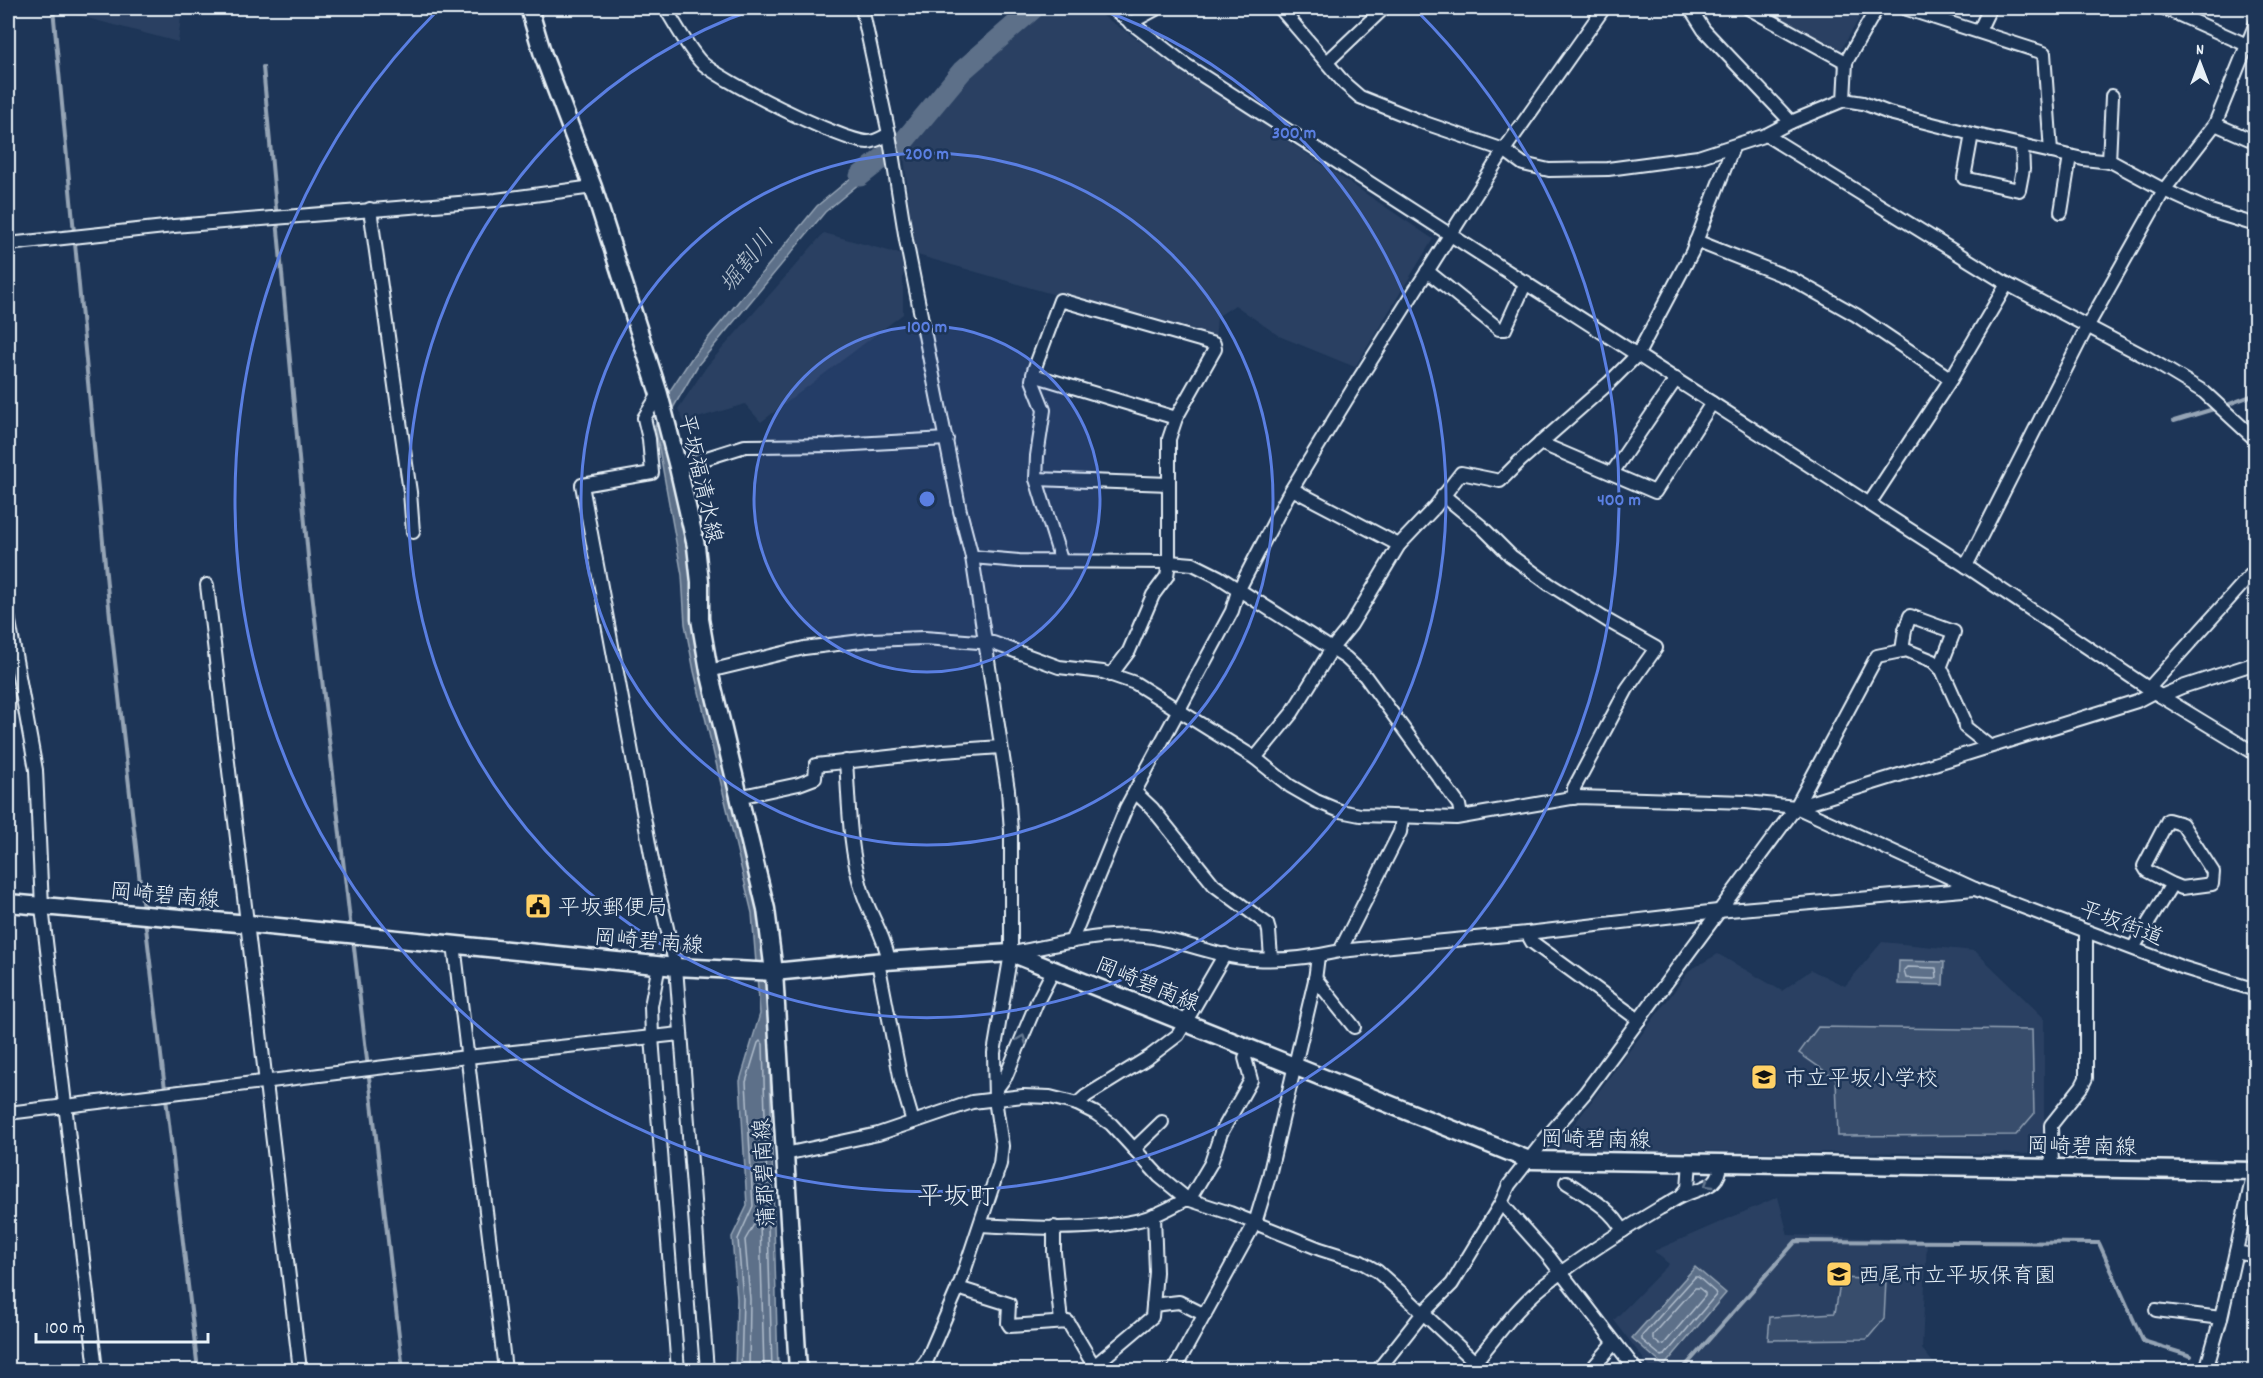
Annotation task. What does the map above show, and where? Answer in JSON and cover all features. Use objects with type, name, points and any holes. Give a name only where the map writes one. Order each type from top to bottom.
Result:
[{"type":"main road","name":"平坂福清水線","points":[[529,8],[543,55],[593,187],[659,393],[678,467],[696,546],[700,582],[700,619],[709,671],[766,909],[768,972]]},
{"type":"main road","name":"岡崎碧南線","points":[[8,903],[249,924],[676,967],[768,972],[1011,953],[1529,1160],[2255,1171]]},
{"type":"main road","name":"蒲郡碧南線","points":[[768,972],[784,1154],[798,1371]]},
{"type":"street","points":[[664,8],[701,62],[725,80],[785,110],[856,141],[870,142],[889,134]]},
{"type":"street","points":[[862,8],[889,134],[906,240],[960,511],[972,557],[1010,822],[1011,953],[994,1053],[995,1095],[1002,1146],[1000,1164],[958,1288],[927,1360],[919,1371]]},
{"type":"street","points":[[1112,8],[1186,65],[1966,566],[2155,692],[2256,754]]},
{"type":"street","points":[[1130,23],[1158,8]]},
{"type":"street","points":[[1280,8],[1345,84],[1360,97],[1425,123],[1504,150],[1523,164],[1549,170],[1608,169],[1698,157],[1766,135],[1844,100],[1863,103],[1889,113],[2022,146],[2109,162],[2210,211],[2256,225]]},
{"type":"street","points":[[1327,62],[1384,8]]},
{"type":"street","points":[[1071,942],[1126,808],[1232,611],[1238,591],[1292,489],[1504,150],[1604,8]]},
{"type":"street","points":[[1690,8],[1704,30],[1791,122]]},
{"type":"street","points":[[1748,8],[1846,62]]},
{"type":"street","points":[[1844,100],[1846,62],[1877,8]]},
{"type":"street","points":[[1904,8],[2044,53],[2051,152]]},
{"type":"street","points":[[1979,31],[1990,8]]},
{"type":"street","points":[[2164,8],[2251,47]]},
{"type":"street","points":[[1966,566],[2087,327],[2164,190],[2215,124],[2251,47],[2256,23]]},
{"type":"street","points":[[2109,162],[2112,96]]},
{"type":"street","points":[[2215,124],[2256,141]]},
{"type":"street","points":[[1972,134],[1964,178],[2019,190],[2022,146]]},
{"type":"street","points":[[1766,135],[2007,285],[2146,357],[2204,392],[2256,440]]},
{"type":"street","points":[[1255,758],[1292,713],[1333,647],[1351,625],[1399,545],[1461,473],[1500,481],[1638,354],[1696,241],[1733,147]]},
{"type":"street","points":[[2061,212],[2070,156]]},
{"type":"street","points":[[8,244],[174,226],[496,200],[593,187]]},
{"type":"street","points":[[370,209],[410,492],[413,531]]},
{"type":"street","points":[[1696,241],[1792,279],[1856,315],[1950,379]]},
{"type":"street","points":[[1427,271],[1499,329],[1506,329],[1526,282]]},
{"type":"street","points":[[1869,504],[1950,379],[2007,285]]},
{"type":"street","points":[[1061,560],[1036,479],[1036,456],[1044,410],[1032,380],[1060,300],[1214,344],[1215,349],[1176,418],[1169,439],[1167,576],[1153,595],[1129,651],[1111,675]]},
{"type":"street","points":[[1033,375],[1176,418]]},
{"type":"street","points":[[1612,473],[1676,379]]},
{"type":"street","points":[[659,393],[644,418],[649,439],[652,473],[582,485],[655,876],[676,967],[708,1371]]},
{"type":"street","points":[[1540,443],[1655,492],[1712,403]]},
{"type":"street","points":[[678,467],[745,446],[836,445],[946,439]]},
{"type":"street","points":[[1036,479],[1169,484]]},
{"type":"street","points":[[1292,489],[1399,545]]},
{"type":"street","points":[[1443,495],[1482,527],[1511,556],[1549,584],[1656,648],[1616,710],[1574,788],[1574,798]]},
{"type":"street","points":[[972,557],[1019,561],[1169,562],[1193,564],[1219,577],[1238,591],[1333,647],[1347,658],[1372,685],[1459,805],[1461,816]]},
{"type":"street","points":[[2155,692],[2256,569]]},
{"type":"street","points":[[207,585],[249,924],[300,1371]]},
{"type":"street","points":[[8,616],[8,636],[36,771],[42,907],[96,1371]]},
{"type":"street","points":[[1902,651],[1910,616],[1954,632],[1940,668]]},
{"type":"street","points":[[709,671],[804,648],[870,640],[924,638],[993,643],[1059,667],[1087,669],[1135,683],[1255,758],[1290,786],[1340,811],[1402,818],[1456,818],[1574,798],[1746,802],[1796,807],[2137,701],[2155,692],[2182,687],[2256,663]]},
{"type":"street","points":[[1378,1371],[1423,1312],[1452,1284],[1501,1203],[1509,1185],[1585,1093],[1796,807],[1877,656],[1906,650],[1933,661],[1940,668],[1964,719],[1965,727],[1989,746]]},
{"type":"street","points":[[738,797],[799,784],[815,778],[816,765],[1001,747]]},
{"type":"street","points":[[846,761],[855,862],[861,889],[881,932],[883,962],[901,1081],[913,1122]]},
{"type":"street","points":[[1136,792],[1152,808],[1214,885],[1267,924],[1271,958]]},
{"type":"street","name":"平坂街道","points":[[1796,807],[1975,889],[2184,968],[2256,990]]},
{"type":"street","points":[[1340,951],[1400,832],[1402,818]]},
{"type":"street","points":[[2168,820],[2182,824],[2213,872],[2212,884],[2182,888],[2172,884],[2147,871],[2144,866],[2168,820]]},
{"type":"street","points":[[2133,948],[2172,884]]},
{"type":"street","points":[[1011,953],[1071,942],[1121,936],[1143,936],[1162,938],[1253,959],[1318,956],[1340,951],[1718,911],[1975,889]]},
{"type":"street","points":[[2052,1167],[2051,1125],[2086,1078],[2086,931]]},
{"type":"street","points":[[1527,933],[1532,942],[1639,1020]]},
{"type":"street","points":[[454,944],[505,1371]]},
{"type":"street","points":[[1077,1104],[1086,1096],[1165,1047],[1178,1035],[1225,954]]},
{"type":"street","points":[[1174,1371],[1255,1223],[1274,1153],[1315,978],[1318,956]]},
{"type":"street","points":[[659,965],[651,1006],[652,1037],[678,1371]]},
{"type":"street","points":[[995,1095],[1006,1076],[1037,1002],[1054,969]]},
{"type":"street","points":[[1315,978],[1354,1027]]},
{"type":"street","points":[[8,1113],[467,1057],[680,1034]]},
{"type":"street","points":[[981,1225],[1054,1227],[1117,1223],[1154,1215],[1188,1199],[1211,1163],[1221,1133],[1251,1080],[1245,1058],[1249,1049]]},
{"type":"street","points":[[784,1154],[878,1134],[995,1095],[1050,1097],[1077,1104],[1111,1124],[1166,1181],[1188,1199],[1320,1249],[1361,1262],[1377,1271],[1423,1312],[1473,1366],[1488,1371]]},
{"type":"street","points":[[1134,1149],[1162,1122]]},
{"type":"street","points":[[1682,1195],[1688,1188],[1690,1161]]},
{"type":"street","points":[[1473,1366],[1514,1315],[1541,1288],[1623,1231],[1682,1195],[1710,1185],[1721,1171],[1721,1162]]},
{"type":"street","points":[[2206,1371],[2221,1318],[2255,1171]]},
{"type":"street","points":[[1566,1182],[1606,1209],[1614,1216],[1623,1231]]},
{"type":"street","points":[[1501,1203],[1561,1273],[1636,1371]]},
{"type":"street","points":[[958,1288],[1009,1304],[1008,1323],[1010,1326],[1068,1322],[1094,1366],[1152,1317],[1156,1272],[1154,1215]]},
{"type":"street","points":[[1054,1227],[1054,1252],[1061,1322]]},
{"type":"street","points":[[2236,1252],[2256,1256]]},
{"type":"street","points":[[1153,1305],[1179,1302],[1205,1315]]},
{"type":"street","points":[[2156,1310],[2221,1318]]},
{"type":"street","points":[[1592,1371],[1614,1343]]},
{"type":"shaded area","points":[[50,8],[152,8],[181,17],[178,42]]},
{"type":"shaded area","points":[[1049,8],[1091,8],[1433,239],[1355,367],[1279,336],[1235,305],[1217,317],[1215,341],[914,254],[904,155],[973,72]]},
{"type":"shaded area","points":[[1762,8],[1865,8],[1840,52]]},
{"type":"shaded area","points":[[824,233],[903,255],[903,314],[761,422],[745,404],[684,422],[678,409],[707,366]]},
{"type":"shaded area","points":[[1882,942],[1975,951],[2044,1018],[2044,1154],[1555,1150],[1690,970],[1718,954],[1782,991],[1811,970],[1845,986]]},
{"type":"shaded area","points":[[1818,1027],[2032,1030],[2034,1114],[2016,1135],[1838,1136],[1836,1079],[1799,1053]]},
{"type":"shaded area","points":[[1778,1197],[1788,1235],[1927,1240],[1922,1349],[1939,1370],[1652,1370],[1614,1320],[1669,1264],[1654,1251]]},
{"type":"shaded area","points":[[1841,1278],[1886,1280],[1884,1319],[1867,1339],[1768,1340],[1770,1317],[1835,1313]]},
{"type":"water","points":[[881,153],[884,163],[825,212],[698,365],[662,427],[761,913],[768,1002],[778,1370],[735,1370],[737,1299],[732,1237],[747,1206],[740,1081],[760,1014],[752,913],[694,671],[685,624],[682,575],[655,426],[667,395],[691,359],[817,206]]},
{"type":"water","points":[[1899,961],[1944,962],[1943,985],[1898,984]]},
{"type":"water","points":[[1695,1267],[1726,1293],[1664,1366],[1632,1338]]},
{"type":"waterway","points":[[53,8],[110,617],[143,909]]},
{"type":"waterway","name":"堀割川","points":[[860,176],[903,142],[962,71],[1034,8]]},
{"type":"waterway","points":[[263,67],[309,567],[351,929]]},
{"type":"waterway","points":[[2224,406],[2256,394]]},
{"type":"waterway","points":[[2174,421],[2217,408]]},
{"type":"waterway","points":[[145,919],[198,1370]]},
{"type":"waterway","points":[[353,939],[403,1370]]},
{"type":"waterway","points":[[1682,1370],[1796,1241],[2099,1243],[2143,1341],[2191,1356]]},
{"type":"place","name":"平坂郵便局","points":[[538,906]]},
{"type":"place","name":"市立平坂小学校","points":[[1764,1077]]},
{"type":"place","name":"西尾市立平坂保育園","points":[[1839,1274]]},
{"type":"district","name":"平坂町","points":[[956,1195]]}]
